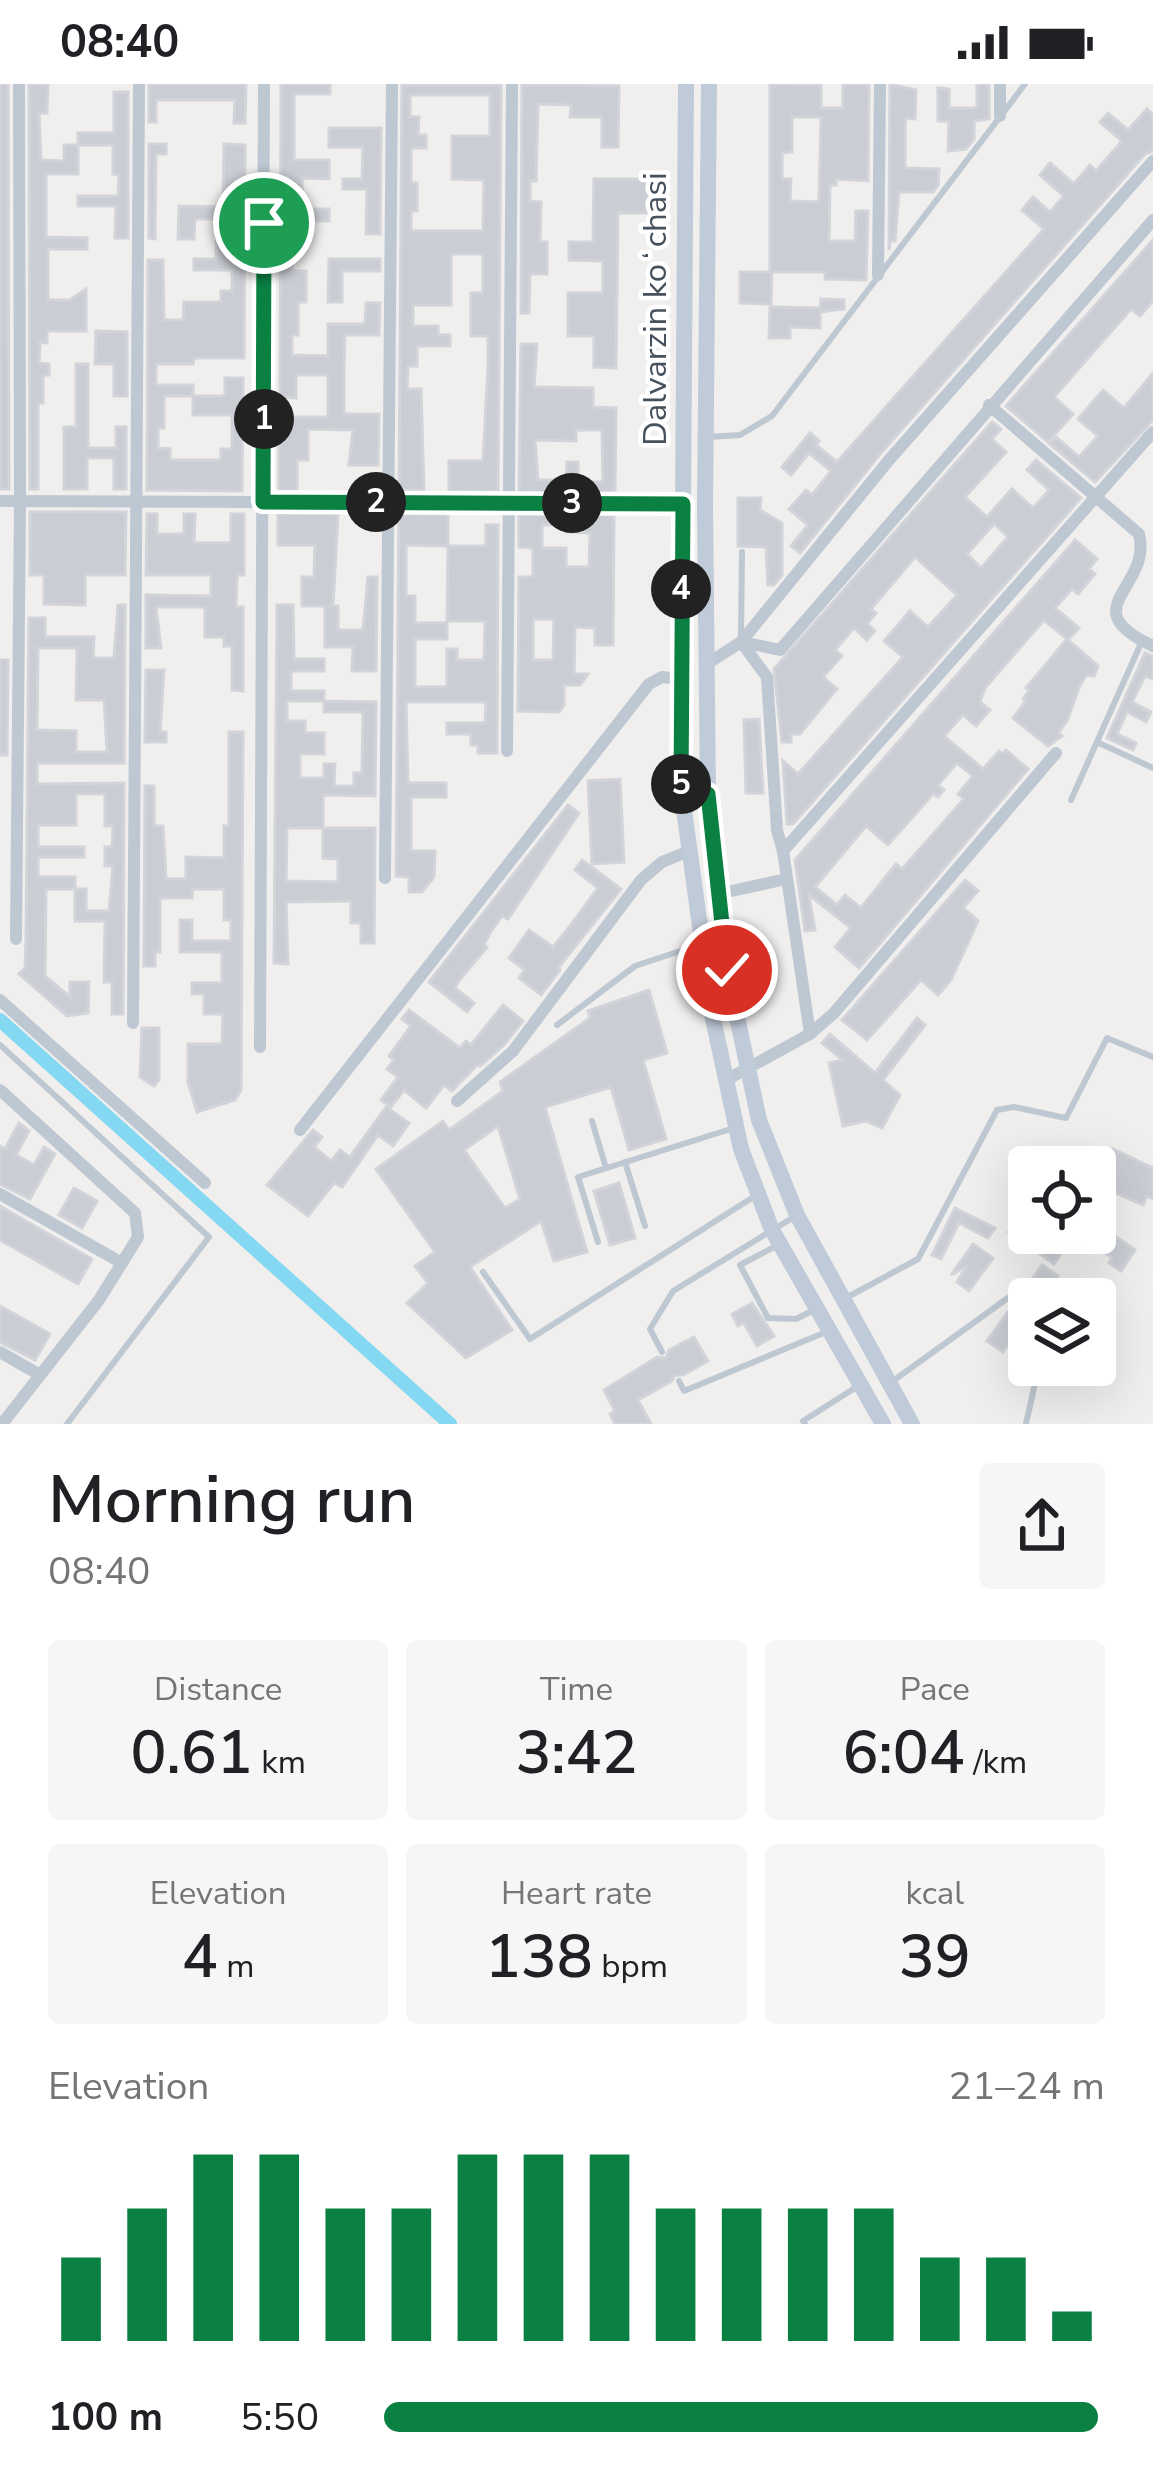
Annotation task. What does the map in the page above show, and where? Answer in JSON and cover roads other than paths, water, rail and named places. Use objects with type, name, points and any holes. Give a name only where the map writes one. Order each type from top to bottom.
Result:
[{"type":"main road","name":"Dalvarzin koʻchasi","points":[[686,84],[680,679],[688,851],[712,1013],[741,1149],[776,1237],[883,1424]]},
{"type":"main road","name":"Dalvarzin koʻchasi","points":[[709,84],[708,794],[727,970],[766,1139],[797,1215],[912,1424]]},
{"type":"main road","points":[[683,799],[708,794]]},
{"type":"main road","points":[[741,1149],[766,1139]]},
{"type":"street","points":[[16,939],[19,84]]},
{"type":"street","points":[[133,1023],[139,84]]},
{"type":"street","points":[[260,1047],[264,84]]},
{"type":"street","points":[[385,878],[392,84]]},
{"type":"street","points":[[508,752],[512,84]]},
{"type":"street","points":[[878,275],[880,84]]},
{"type":"street","points":[[1000,84],[1000,116]]},
{"type":"street","points":[[707,664],[741,642],[889,460],[1153,161]]},
{"type":"street","points":[[741,642],[780,650],[1153,220]]},
{"type":"street","points":[[989,405],[1139,534],[1143,561],[1117,610],[1122,630],[1147,643]]},
{"type":"street","points":[[783,851],[1153,432]]},
{"type":"street","points":[[0,501],[683,504]]},
{"type":"street","points":[[741,642],[767,677],[777,830],[810,1034]]},
{"type":"street","points":[[300,1130],[649,684],[662,677],[680,679]]},
{"type":"street","points":[[728,1079],[810,1034],[834,1012],[1057,753]]},
{"type":"street","points":[[457,1101],[513,1051],[641,880],[662,862],[688,851]]},
{"type":"street","points":[[718,894],[786,879]]},
{"type":"street","points":[[0,1000],[205,1183]]},
{"type":"street","points":[[0,1090],[135,1213],[138,1237],[2,1424]]},
{"type":"street","points":[[0,1194],[122,1263]]},
{"type":"street","points":[[0,1352],[40,1375]]},
{"type":"lane","points":[[706,437],[740,435],[772,416],[1025,84]]},
{"type":"lane","points":[[741,642],[742,552]]},
{"type":"lane","points":[[1071,800],[1147,643]]},
{"type":"lane","points":[[1097,742],[1153,768]]},
{"type":"lane","points":[[557,1025],[635,966],[702,944]]},
{"type":"lane","points":[[841,1300],[919,1259],[998,1110],[1014,1106],[1066,1118],[1107,1038],[1153,1057]]},
{"type":"lane","points":[[0,1045],[208,1237],[67,1424]]},
{"type":"lane","points":[[592,1121],[606,1168]]},
{"type":"lane","points":[[598,1242],[578,1177],[737,1127]]},
{"type":"lane","points":[[625,1162],[645,1226]]},
{"type":"lane","points":[[483,1272],[530,1339],[758,1194]]},
{"type":"lane","points":[[797,1215],[740,1265],[768,1318],[796,1319],[815,1310]]},
{"type":"lane","points":[[662,1352],[650,1329],[673,1291],[776,1237]]},
{"type":"lane","points":[[889,1384],[1008,1298]]},
{"type":"lane","points":[[679,1381],[684,1391],[827,1331]]},
{"type":"lane","points":[[805,1424],[803,1421],[860,1385]]},
{"type":"lane","points":[[1026,1424],[1034,1386]]},
{"type":"waterway","points":[[0,1020],[450,1424]]}]
